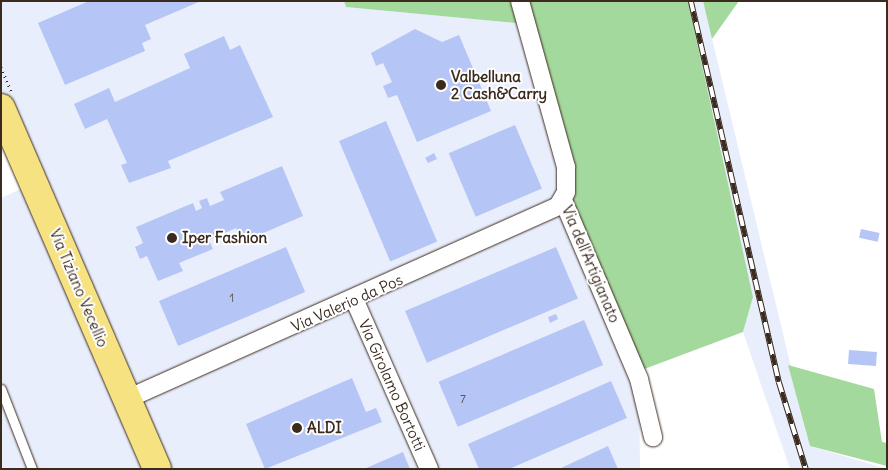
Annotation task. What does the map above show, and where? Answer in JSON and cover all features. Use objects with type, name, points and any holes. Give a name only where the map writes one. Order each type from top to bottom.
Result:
[{"type":"main road","name":"Via Tiziano Vecellio","points":[[1,108],[157,469]]},
{"type":"street","name":"Via dell'Artigianato","points":[[520,1],[566,166],[563,200],[636,372],[653,437]]},
{"type":"street","name":"Via Valerio da Pos","points":[[127,399],[355,301],[546,214],[563,200]]},
{"type":"street","name":"Via Girolamo Bortotti","points":[[355,301],[429,469]]},
{"type":"lane","points":[[1,389],[32,469]]},
{"type":"shaded area","points":[[1,1],[344,1],[347,7],[516,23],[639,371],[640,469],[1,469],[1,198],[40,180],[1,91]]},
{"type":"shaded area","points":[[688,1],[703,1],[810,446],[887,469],[790,469],[743,332],[753,297]]},
{"type":"green space","points":[[344,1],[688,1],[753,297],[743,332],[639,371],[571,200],[545,99],[516,23],[346,7]]},
{"type":"green space","points":[[703,1],[739,1],[712,39]]},
{"type":"green space","points":[[788,365],[874,389],[882,442],[887,443],[887,466],[810,446]]},
{"type":"building","points":[[89,1],[201,1],[145,25],[151,39],[142,43],[145,51],[65,85],[38,23]]},
{"type":"building","points":[[415,29],[442,42],[459,35],[491,111],[417,142],[397,95],[388,98],[383,86],[392,82],[383,63],[376,66],[371,53]]},
{"type":"building","points":[[224,36],[230,50],[240,45],[273,117],[168,161],[171,168],[129,183],[121,165],[127,163],[107,119],[85,129],[74,104],[109,88],[115,102],[190,68],[184,54]]},
{"type":"building","points":[[386,121],[437,242],[390,262],[339,141]]},
{"type":"building","points":[[515,125],[542,189],[476,217],[449,153]]},
{"type":"building","points":[[434,153],[437,159],[428,163],[425,158]]},
{"type":"building","points":[[282,166],[303,216],[242,242],[236,228],[209,240],[213,249],[179,263],[183,271],[158,281],[147,256],[140,259],[135,247],[143,243],[136,227],[193,203],[196,211],[202,208],[199,201],[207,198],[210,206],[224,200],[220,192]]},
{"type":"building","points":[[861,229],[880,233],[878,242],[859,238]]},
{"type":"building","points":[[286,247],[305,292],[178,346],[159,301]]},
{"type":"building","points":[[556,247],[578,299],[427,363],[405,311]]},
{"type":"building","points":[[556,314],[558,319],[550,323],[548,317]]},
{"type":"building","points":[[584,320],[603,365],[458,427],[439,382]]},
{"type":"building","points":[[849,350],[877,352],[876,366],[848,364]]},
{"type":"building","points":[[352,378],[366,412],[376,408],[382,422],[265,469],[246,424]]},
{"type":"building","points":[[611,381],[627,418],[509,469],[479,469],[468,444]]},
{"type":"building","points":[[608,446],[618,469],[559,469]]},
{"type":"building","points":[[403,452],[410,469],[364,469]]},
{"type":"railway","points":[[691,1],[779,382],[806,469]]},
{"type":"place","name":"Valbelluna 2 Cash&Carry","points":[[441,85]]},
{"type":"place","name":"Iper Fashion","points":[[172,238]]},
{"type":"place","name":"ALDI","points":[[297,428]]}]
